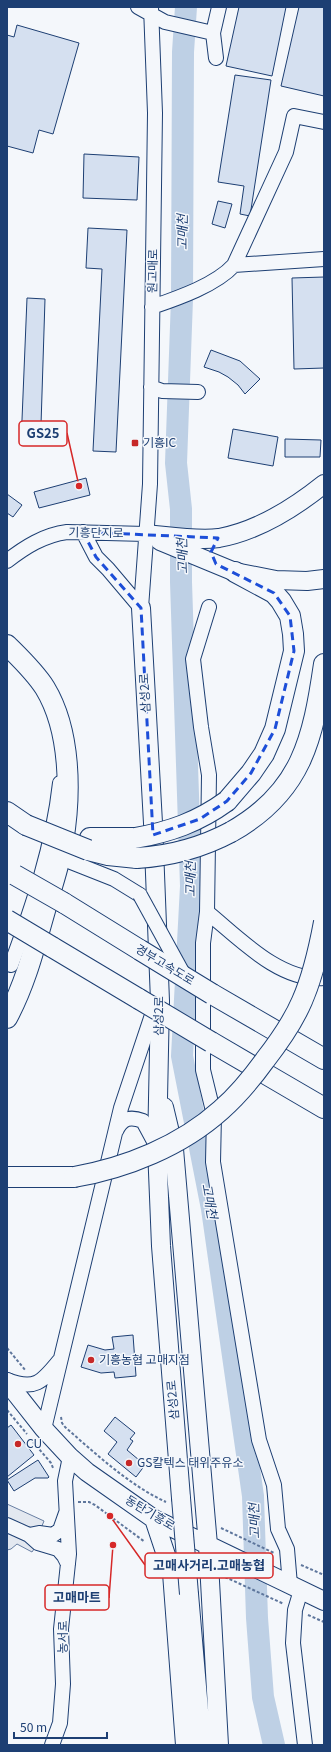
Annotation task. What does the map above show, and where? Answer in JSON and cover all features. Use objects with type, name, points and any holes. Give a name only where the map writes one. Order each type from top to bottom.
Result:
[{"type":"highway","points":[[89,844],[154,835],[188,824],[200,818],[226,801],[251,774],[267,748],[275,729],[294,651],[290,616],[274,593],[235,572]]},
{"type":"highway","points":[[7,645],[36,676],[45,689],[61,731],[68,773],[68,794],[62,850],[31,961],[21,989],[7,1018]]},
{"type":"highway","points":[[7,812],[89,844],[108,855],[137,858],[167,855],[207,844],[251,821],[261,813],[284,787],[299,765],[308,746],[314,725],[324,664]]},
{"type":"highway","points":[[7,809],[27,821]]},
{"type":"highway","name":"경부고속도로","points":[[11,872],[186,979],[324,1059]]},
{"type":"highway","points":[[7,920],[324,1108]]},
{"type":"highway","points":[[7,1177],[74,1177],[117,1168],[169,1145],[191,1132],[220,1111],[247,1085],[289,1026],[302,1001],[313,973],[324,922]]},
{"type":"main road","points":[[188,545],[239,532],[280,515],[303,501],[324,484]]},
{"type":"main road","points":[[146,534],[188,545],[216,564],[235,572],[276,580],[307,581],[324,579]]},
{"type":"main road","points":[[216,564],[211,552],[214,541],[218,538]]},
{"type":"main road","name":"삼성2로","points":[[140,608],[153,824],[160,1001],[157,1148],[161,1246],[176,1501],[189,1594],[202,1745]]},
{"type":"main road","points":[[158,1081],[174,1149],[215,1548],[219,1745]]},
{"type":"main road","name":"동탄기흥로","points":[[7,1381],[35,1435],[70,1457],[87,1472],[154,1519],[324,1601]]},
{"type":"main road","points":[[154,1519],[172,1573],[185,1745]]},
{"type":"street","points":[[216,58],[212,33],[219,7]]},
{"type":"street","points":[[146,9],[165,22],[198,31],[212,33]]},
{"type":"street","name":"원고매로","points":[[146,9],[155,113],[158,305],[156,389],[146,534]]},
{"type":"street","points":[[158,305],[199,288],[228,272],[234,265],[286,152],[294,116],[324,122]]},
{"type":"street","points":[[234,265],[324,259]]},
{"type":"street","points":[[156,389],[198,392]]},
{"type":"street","name":"기흥단지로","points":[[7,561],[20,551],[44,538],[67,532],[146,534]]},
{"type":"street","points":[[83,532],[96,557],[108,569],[140,608]]},
{"type":"street","name":"삼성2로","points":[[140,608],[146,534]]},
{"type":"street","points":[[209,607],[193,659],[201,727],[209,775],[207,912],[203,943],[203,1070],[214,1115],[213,1162],[259,1440],[274,1485],[278,1529],[287,1549],[285,1558],[295,1610],[292,1643],[304,1745]]},
{"type":"street","points":[[7,652],[28,675],[44,699],[56,731],[61,760],[59,793],[45,860],[30,914],[9,964]]},
{"type":"street","points":[[62,850],[71,862],[114,879],[140,895],[186,979]]},
{"type":"street","points":[[207,912],[269,962],[297,976],[317,979],[324,978]]},
{"type":"street","points":[[9,964],[23,965],[31,961]]},
{"type":"street","points":[[9,964],[19,975],[21,989]]},
{"type":"street","points":[[35,1435],[60,1360],[114,1136],[134,1067],[151,1018],[160,1001]]},
{"type":"street","points":[[114,1136],[120,1123],[126,1118],[134,1118],[143,1121],[157,1148]]},
{"type":"street","points":[[7,1381],[28,1384],[40,1382],[60,1360]]},
{"type":"street","name":"농서로","points":[[52,1745],[60,1723],[63,1684],[61,1629],[69,1554],[65,1481],[70,1457]]},
{"type":"street","points":[[29,1535],[39,1533],[53,1535],[60,1530],[67,1511]]},
{"type":"street","points":[[7,1525],[29,1535],[38,1543],[58,1550],[64,1556],[68,1564]]},
{"type":"path","points":[[7,1348],[23,1369],[30,1374]]},
{"type":"path","points":[[7,1410],[35,1435],[54,1469]]},
{"type":"path","points":[[62,1413],[62,1423],[65,1427],[90,1449],[131,1480],[160,1499],[176,1501]]},
{"type":"path","points":[[80,1502],[95,1505],[143,1539],[147,1545]]},
{"type":"path","points":[[218,1527],[324,1575]]},
{"type":"path","points":[[224,1577],[282,1602]]},
{"type":"highlighted area","points":[[83,532],[218,538],[211,552],[216,564],[274,593],[290,616],[294,651],[275,729],[251,773],[227,801],[200,819],[153,835],[141,608],[96,557]]},
{"type":"shaded area","points":[[7,1504],[44,1521],[39,1533],[40,1540],[32,1552],[17,1544],[11,1549],[7,1550]]},
{"type":"building","points":[[239,7],[286,7],[272,76],[226,66]]},
{"type":"building","points":[[299,7],[324,7],[324,96],[281,86]]},
{"type":"building","points":[[17,25],[79,43],[53,134],[39,130],[33,153],[7,146],[7,35],[14,37]]},
{"type":"building","points":[[235,75],[271,80],[250,216],[240,214],[244,186],[218,182]]},
{"type":"building","points":[[84,154],[139,157],[137,200],[83,198]]},
{"type":"building","points":[[218,201],[232,204],[225,228],[212,224]]},
{"type":"building","points":[[88,228],[127,230],[116,452],[93,451],[102,269],[86,268]]},
{"type":"building","points":[[324,277],[324,368],[294,369],[292,278]]},
{"type":"building","points":[[27,298],[45,299],[41,425],[54,425],[53,445],[21,444]]},
{"type":"building","points":[[211,350],[240,361],[260,379],[245,394],[238,385],[228,377],[204,367]]},
{"type":"building","points":[[233,429],[278,437],[273,466],[228,458]]},
{"type":"building","points":[[285,439],[321,440],[320,457],[285,457]]},
{"type":"building","points":[[86,478],[90,495],[39,508],[34,492]]},
{"type":"building","points":[[7,494],[22,505],[13,517],[7,513]]},
{"type":"building","points":[[133,1335],[136,1376],[115,1378],[114,1372],[101,1373],[81,1367],[88,1345],[105,1350],[114,1349],[112,1337]]},
{"type":"building","points":[[115,1417],[135,1433],[130,1439],[133,1441],[127,1450],[145,1465],[136,1477],[108,1454],[117,1442],[104,1431]]},
{"type":"building","points":[[11,1425],[34,1455],[7,1477],[7,1428]]},
{"type":"building","points":[[38,1460],[49,1477],[35,1478],[14,1491],[7,1480]]},
{"type":"waterway","name":"고매천","points":[[186,7],[183,52],[182,299],[176,463],[181,509],[181,582],[191,886],[182,1056],[212,1209],[253,1496],[257,1618],[263,1697],[274,1745]]},
{"type":"place","name":"기흥IC","points":[[135,443]]},
{"type":"place","name":"GS25","points":[[79,486]]},
{"type":"place","name":"기흥농협 고매지점","points":[[91,1360]]},
{"type":"place","name":"CU","points":[[18,1444]]},
{"type":"place","name":"GS칼텍스 태위주유소","points":[[129,1463]]},
{"type":"place","name":"고매사거리.고매농협","points":[[110,1516]]},
{"type":"place","name":"고매마트","points":[[113,1545]]}]
